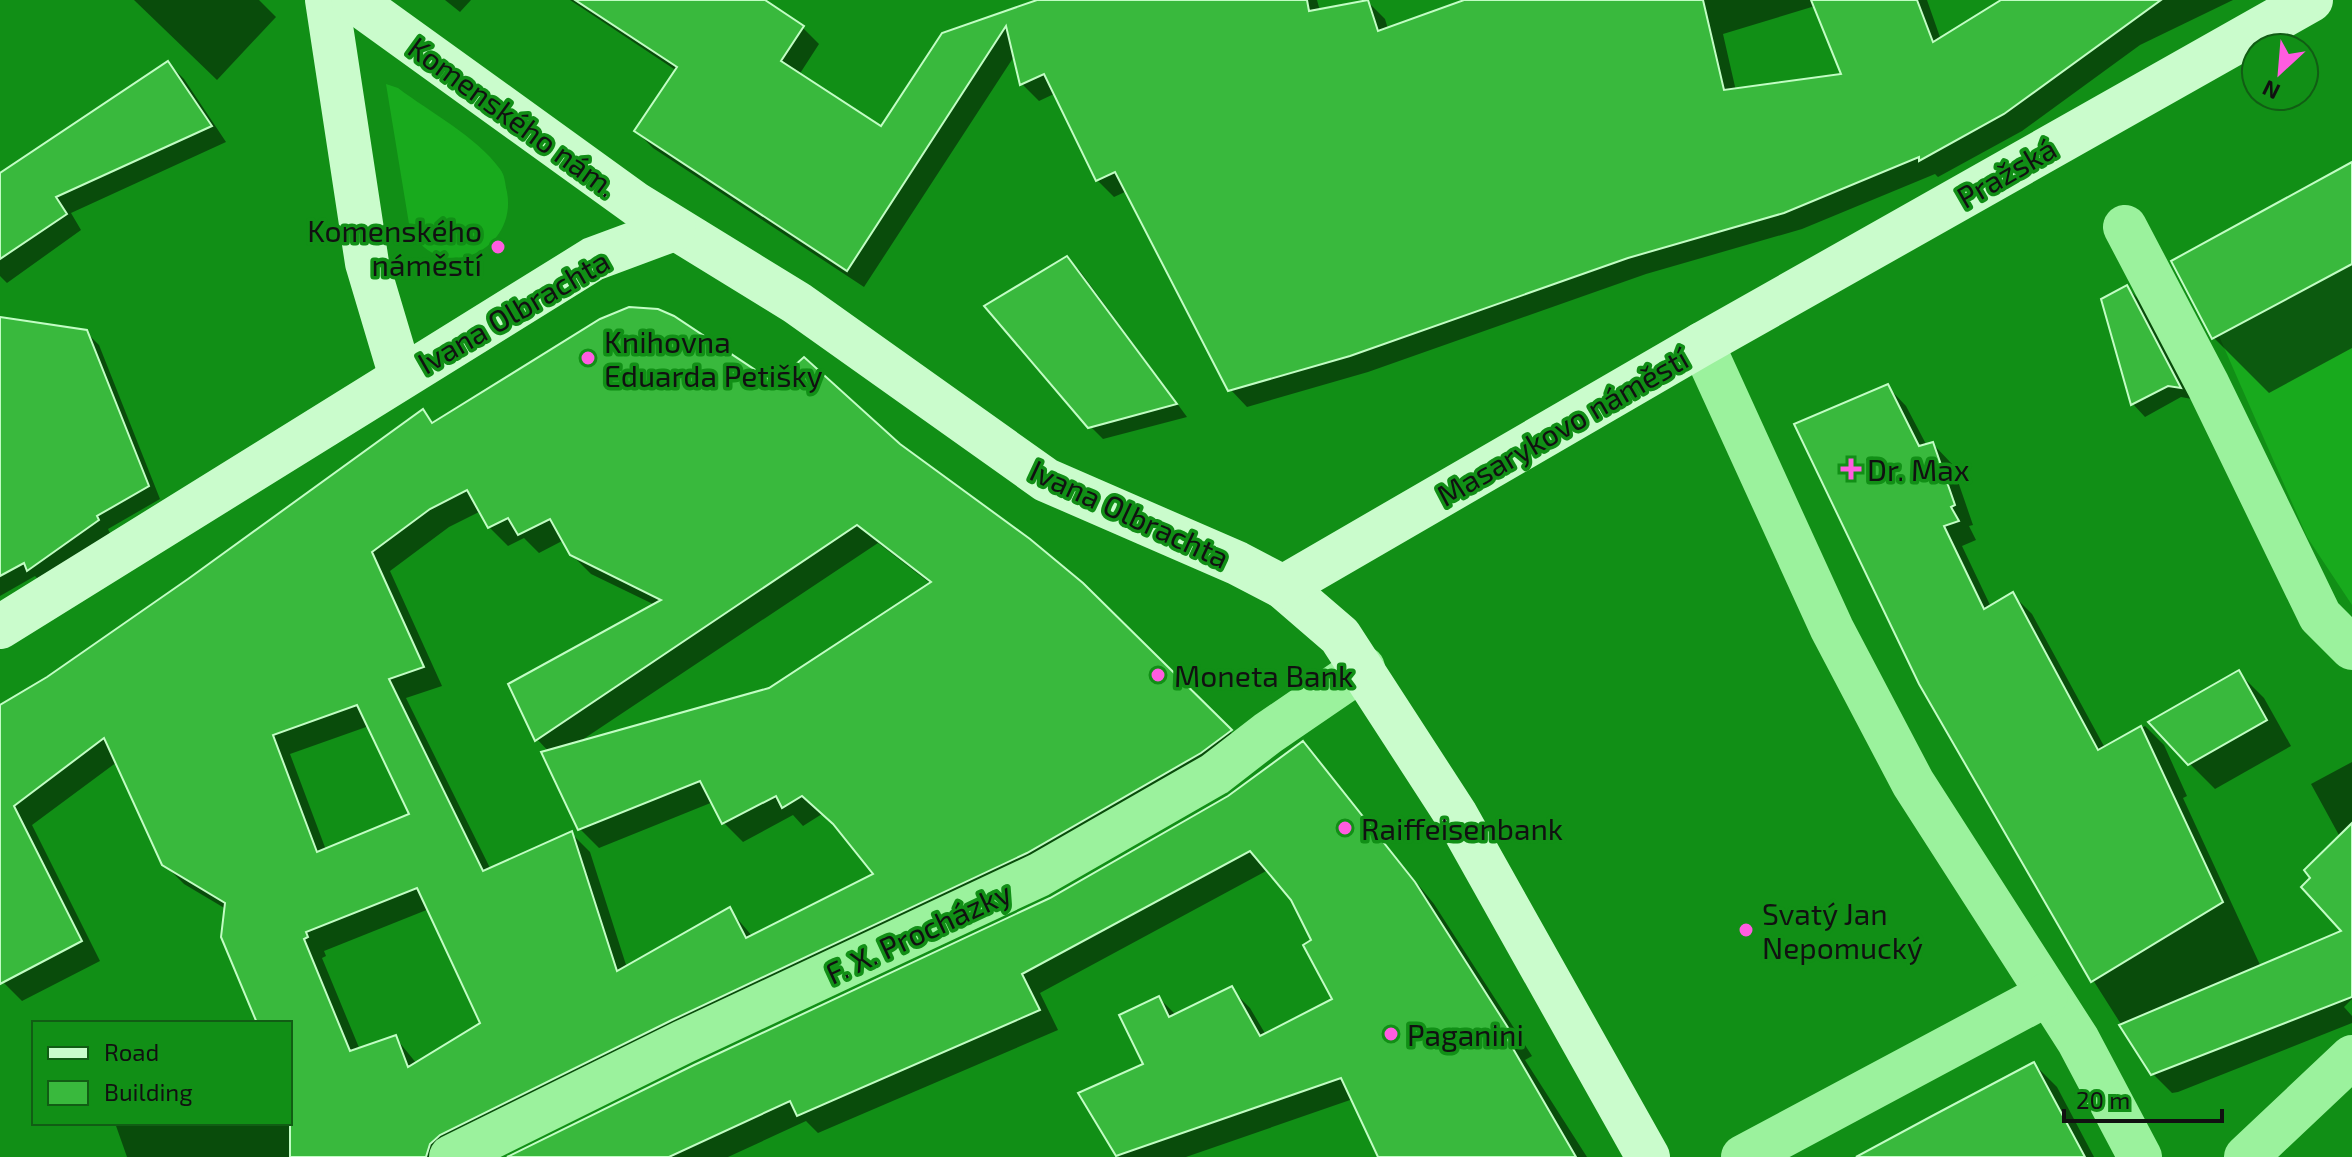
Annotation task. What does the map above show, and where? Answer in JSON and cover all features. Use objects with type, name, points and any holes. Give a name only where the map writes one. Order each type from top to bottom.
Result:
[{"type":"main road","points":[[327,0],[367,263],[401,377]]},
{"type":"main road","name":"Komenského nám.","points":[[353,0],[513,118],[674,229]]},
{"type":"main road","name":"Pražská","points":[[1702,344],[2311,0]]},
{"type":"main road","name":"Ivana Olbrachta","points":[[0,627],[593,259],[674,229],[797,303],[1046,480],[1237,563],[1283,587]]},
{"type":"main road","name":"Masarykovo náměstí","points":[[1283,587],[1702,344]]},
{"type":"main road","points":[[1283,587],[1340,636],[1363,668],[1510,907],[1648,1157]]},
{"type":"street","points":[[2125,227],[2208,385],[2320,616],[2352,648]]},
{"type":"street","name":"Masarykovo náměstí","points":[[1702,344],[1832,629],[1913,783],[2046,995],[2078,1040],[2140,1157]]},
{"type":"street","name":"F. X. Procházky","points":[[451,1157],[683,1042],[1039,875],[1215,774],[1363,668]]},
{"type":"street","points":[[1743,1157],[2046,995]]},
{"type":"street","points":[[2246,1157],[2352,1057]]},
{"type":"green space","points":[[386,84],[398,88],[466,135],[502,171],[507,192],[507,213],[501,230],[489,244],[474,254],[457,258],[440,256],[424,247],[410,230]]},
{"type":"green space","points":[[2352,262],[2352,605],[2307,537],[2219,336]]},
{"type":"building","points":[[575,0],[765,0],[804,26],[781,61],[881,126],[942,33],[1037,0],[1307,0],[1309,11],[1368,0],[1378,31],[1464,0],[1703,0],[1724,90],[1841,74],[1811,0],[1917,0],[1933,42],[2001,0],[2161,0],[2004,114],[1919,161],[1919,157],[1784,213],[1628,258],[1350,356],[1228,391],[1115,172],[1096,181],[1044,74],[1020,85],[1006,26],[847,271],[634,131],[677,67]]},
{"type":"building","points":[[168,61],[212,126],[56,197],[67,214],[0,259],[0,173]]},
{"type":"building","points":[[2352,162],[2352,264],[2212,339],[2171,261]]},
{"type":"building","points":[[1067,256],[1177,404],[1088,428],[984,306]]},
{"type":"building","points":[[2127,285],[2181,388],[2168,386],[2131,405],[2101,299]]},
{"type":"building","points":[[629,307],[658,309],[674,316],[775,383],[804,357],[900,444],[1030,539],[1083,583],[1232,730],[1201,753],[1027,853],[672,1020],[440,1135],[430,1144],[426,1157],[290,1157],[292,1021],[256,1021],[221,937],[225,903],[162,865],[104,738],[14,806],[82,941],[0,984],[0,705],[47,677],[188,579],[423,409],[432,423],[600,319]],"holes":[[[467,490],[488,528],[508,518],[518,535],[550,519],[570,555],[661,600],[508,684],[535,741],[857,525],[931,582],[769,688],[541,752],[578,830],[700,781],[722,824],[776,796],[782,808],[802,796],[833,824],[873,874],[746,938],[730,907],[617,971],[572,831],[483,871],[389,679],[424,667],[372,552],[430,509]],[[357,705],[409,814],[317,852],[273,735]],[[417,888],[480,1023],[408,1067],[396,1035],[350,1051],[304,939],[308,937],[306,932]]]},
{"type":"building","points":[[0,317],[87,330],[149,486],[97,516],[99,520],[27,571],[24,563],[0,576]]},
{"type":"building","points":[[1888,384],[1919,446],[1933,442],[1955,505],[1951,507],[1959,521],[1944,526],[1984,609],[2013,592],[2098,750],[2141,726],[2223,902],[2091,982],[1919,684],[1794,424]]},
{"type":"building","points":[[2239,670],[2267,720],[2188,765],[2148,722]]},
{"type":"building","points":[[1303,741],[1415,882],[1514,1037],[1508,1040],[1576,1157],[1378,1157],[1341,1078],[1116,1156],[1078,1093],[1143,1064],[1119,1015],[1159,996],[1169,1017],[1232,986],[1260,1036],[1332,999],[1303,945],[1311,940],[1291,900],[1250,851],[1022,974],[1040,1010],[797,1116],[790,1101],[669,1157],[507,1157],[694,1065],[1050,898],[1228,796]]},
{"type":"building","points":[[2352,823],[2352,997],[2151,1075],[2119,1025],[2341,931],[2301,887],[2310,878],[2304,870]]},
{"type":"building","points":[[2034,1062],[2085,1157],[1856,1157],[1932,1116]]},
{"type":"place","name":"Komenského náměstí","points":[[498,247]]},
{"type":"place","name":"Knihovna Eduarda Petišky","points":[[588,358]]},
{"type":"place","name":"Dr. Max","points":[[1851,469]]},
{"type":"place","name":"Moneta Bank","points":[[1158,675]]},
{"type":"place","name":"Raiffeisenbank","points":[[1345,828]]},
{"type":"place","name":"Svatý Jan Nepomucký","points":[[1746,930]]},
{"type":"place","name":"Paganini","points":[[1391,1034]]}]
